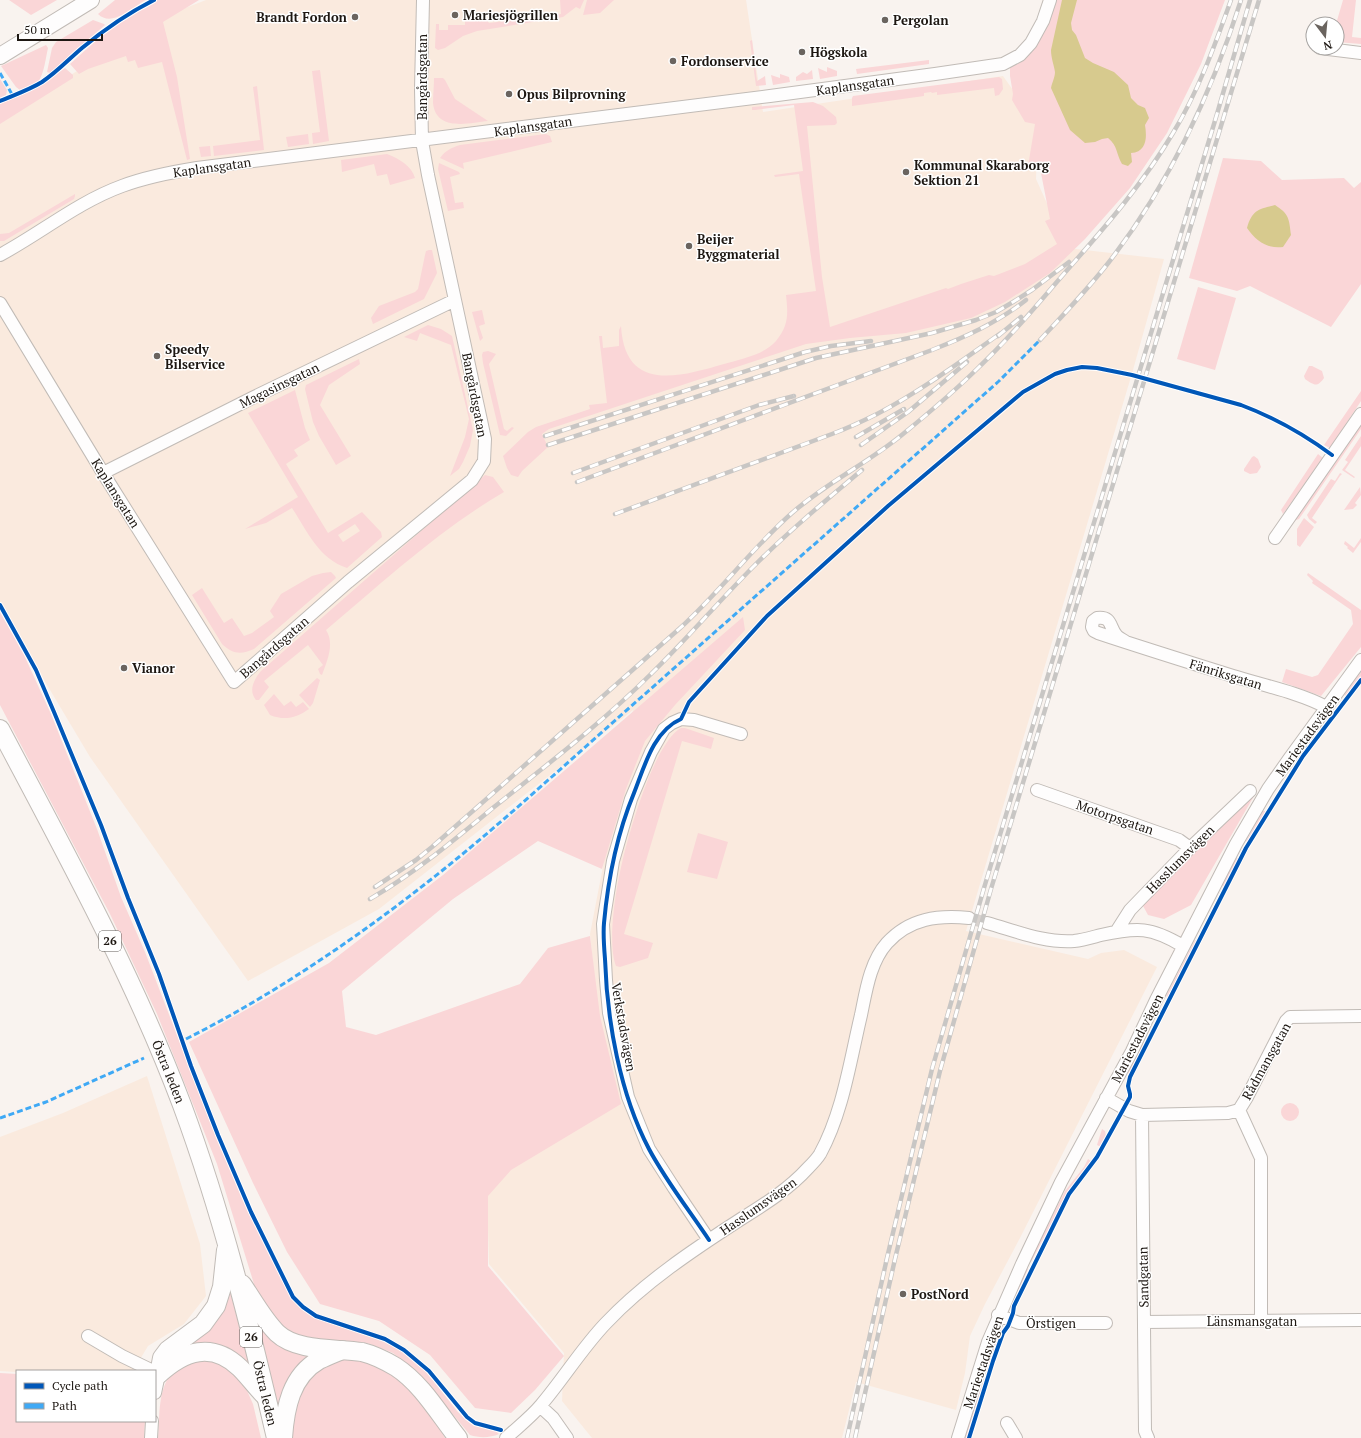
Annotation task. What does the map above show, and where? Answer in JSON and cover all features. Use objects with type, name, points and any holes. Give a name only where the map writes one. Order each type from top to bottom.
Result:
[{"type":"highway","name":"Östra leden","points":[[0,728],[104,928],[155,1039],[193,1138],[227,1242],[276,1438]]},
{"type":"highway","points":[[156,1372],[162,1358],[168,1350],[203,1324],[216,1306],[222,1287],[227,1242]]},
{"type":"highway","points":[[236,1276],[254,1301],[263,1317],[278,1334],[291,1342],[305,1346],[364,1353],[379,1358],[396,1367],[419,1387],[458,1438]]},
{"type":"highway","points":[[283,1438],[288,1400],[297,1381],[306,1370],[319,1360],[343,1350]]},
{"type":"highway","points":[[156,1372],[180,1358],[193,1353],[216,1353],[224,1356],[240,1368],[267,1398]]},
{"type":"main road","points":[[0,56],[91,0]]},
{"type":"street","name":"Bangårdsgatan","points":[[234,682],[348,582],[472,480],[484,460],[485,439],[428,175],[422,140],[421,88],[423,0]]},
{"type":"street","name":"Kaplansgatan","points":[[0,255],[96,198],[123,186],[167,173],[555,122],[763,97],[1003,64],[1020,55],[1031,42],[1043,21],[1050,0]]},
{"type":"street","points":[[1345,51],[1361,53]]},
{"type":"street","name":"Magasinsgatan","points":[[103,473],[252,398],[456,300]]},
{"type":"street","name":"Kaplansgatan","points":[[0,303],[103,473],[234,682]]},
{"type":"street","points":[[1275,538],[1361,414]]},
{"type":"street","name":"Fänriksgatan","points":[[1126,642],[1319,703],[1326,707]]},
{"type":"street","name":"Mariestadsvägen","points":[[958,1438],[998,1315],[1061,1182],[1132,1050],[1236,844],[1260,803],[1289,759],[1361,660]]},
{"type":"street","name":"Verkstadsvägen","points":[[709,1240],[649,1149],[628,1097],[609,1013],[604,924],[613,861],[632,799],[651,752],[664,729],[681,719],[694,720],[740,734]]},
{"type":"street","name":"Motorpsgatan","points":[[1037,790],[1179,840],[1190,848]]},
{"type":"street","name":"Hasslumsvägen","points":[[1116,932],[1130,910],[1190,848],[1250,790]]},
{"type":"street","name":"Hasslumsvägen","points":[[506,1438],[540,1406],[604,1325],[622,1306],[668,1268],[760,1208],[795,1182],[819,1156],[834,1126],[872,971],[886,944],[897,933],[908,926],[926,920],[950,916],[969,918]]},
{"type":"street","points":[[987,923],[1043,939],[1075,941],[1116,932],[1140,929],[1159,933],[1184,946]]},
{"type":"street","name":"Rådmansgatan","points":[[1106,1098],[1129,1111],[1142,1115],[1228,1113],[1238,1110],[1247,1097],[1286,1021],[1290,1017],[1361,1016]]},
{"type":"street","points":[[1238,1110],[1262,1158],[1261,1321]]},
{"type":"street","name":"Sandgatan","points":[[1142,1115],[1145,1431],[1148,1438]]},
{"type":"street","name":"Örstigen","points":[[998,1315],[1019,1323],[1106,1323]]},
{"type":"street","name":"Länsmansgatan","points":[[1144,1322],[1361,1320]]},
{"type":"street","points":[[88,1336],[122,1356],[152,1370]]},
{"type":"street","points":[[540,1406],[553,1418],[567,1438]]},
{"type":"street","points":[[151,1438],[152,1422]]},
{"type":"street","points":[[1007,1423],[1016,1438]]},
{"type":"shaded area","points":[[9,0],[57,0],[31,15]]},
{"type":"shaded area","points":[[115,0],[146,0],[116,18],[104,18],[98,14]]},
{"type":"shaded area","points":[[157,0],[199,0],[163,22],[177,77],[190,159],[187,160],[162,62],[138,68],[135,60],[128,62],[126,56],[88,69],[79,74],[70,64],[122,20]]},
{"type":"shaded area","points":[[206,0],[746,0],[763,112],[1003,76],[1038,125],[1036,179],[1067,248],[1164,259],[1133,370],[966,931],[1088,959],[1101,953],[1124,950],[1157,967],[970,1336],[965,1373],[956,1410],[856,1382],[842,1438],[592,1438],[562,1401],[564,1353],[489,1264],[487,1195],[598,1013],[590,934],[633,710],[379,909],[248,981],[90,757],[0,606],[0,121],[157,19]]},
{"type":"shaded area","points":[[560,0],[584,0],[580,9],[576,7],[563,17],[477,31],[463,36],[445,48],[438,50],[435,48],[436,24],[439,24],[439,30],[448,30],[448,25],[465,25],[465,21],[486,19],[489,23],[561,14]]},
{"type":"shaded area","points":[[587,0],[614,0],[600,13],[583,15]]},
{"type":"shaded area","points":[[1054,0],[1225,0],[1201,64],[1167,133],[1130,188],[1085,239],[1050,273],[1005,302],[971,318],[906,333],[806,344],[549,429],[542,434],[548,447],[522,471],[518,477],[511,475],[503,456],[528,432],[536,427],[590,409],[589,405],[607,403],[599,336],[602,336],[603,348],[619,346],[619,330],[621,326],[625,347],[632,362],[643,371],[657,375],[689,373],[744,358],[765,350],[776,341],[783,330],[787,319],[786,295],[816,291],[799,174],[775,177],[774,175],[803,171],[794,105],[755,110],[752,110],[752,107],[813,102],[823,106],[836,117],[837,123],[835,125],[807,126],[822,277],[830,327],[946,288],[948,289],[989,275],[994,276],[1025,264],[1057,244],[1045,221],[1050,219],[1040,168],[1028,166],[1035,124],[1025,122],[1012,100],[1013,94],[1010,76],[1010,66]]},
{"type":"shaded area","points":[[1062,0],[1077,0],[1071,23],[1072,30],[1076,35],[1085,58],[1114,72],[1128,85],[1131,98],[1138,105],[1145,108],[1149,118],[1145,125],[1145,143],[1140,150],[1131,153],[1132,162],[1128,166],[1122,164],[1115,147],[1108,138],[1085,143],[1070,130],[1051,88],[1055,72],[1051,50]]},
{"type":"shaded area","points":[[1343,0],[1356,0],[1352,37],[1361,38],[1361,44],[1345,43],[1345,16],[1338,16]]},
{"type":"shaded area","points":[[93,20],[105,25],[50,73],[47,72],[52,48],[56,42]]},
{"type":"shaded area","points":[[752,40],[757,81],[765,76],[766,85],[756,86],[750,41]]},
{"type":"shaded area","points":[[46,45],[48,48],[40,79],[38,82],[20,90],[16,87],[1,66]]},
{"type":"shaded area","points":[[929,60],[929,64],[857,74],[856,69]]},
{"type":"shaded area","points":[[827,67],[837,71],[837,76],[820,79],[818,68],[827,72]]},
{"type":"shaded area","points":[[65,68],[73,75],[73,78],[0,124],[0,104],[31,91]]},
{"type":"shaded area","points":[[320,70],[329,141],[313,144],[312,133],[320,132],[312,71]]},
{"type":"shaded area","points":[[812,70],[813,79],[796,81],[796,77],[803,72],[807,74]]},
{"type":"shaded area","points":[[780,74],[789,77],[790,82],[773,85],[771,75],[780,78]]},
{"type":"shaded area","points":[[999,77],[1002,79],[1003,89],[999,95],[995,96],[994,88],[937,95],[937,92],[931,92],[924,93],[924,96],[852,106],[853,96]]},
{"type":"shaded area","points":[[434,78],[443,78],[455,99],[488,121],[454,124],[440,118],[435,112],[433,103]]},
{"type":"shaded area","points":[[0,79],[7,90],[6,95],[0,98]]},
{"type":"shaded area","points":[[257,86],[264,150],[214,156],[213,146],[260,140],[253,87]]},
{"type":"shaded area","points":[[308,134],[309,144],[288,147],[286,137]]},
{"type":"shaded area","points":[[546,134],[550,136],[552,142],[463,163],[464,169],[440,158],[444,153],[460,145]]},
{"type":"shaded area","points":[[210,146],[211,156],[201,157],[199,147]]},
{"type":"shaded area","points":[[387,154],[400,160],[408,166],[415,178],[390,185],[387,174],[377,176],[374,164],[342,172],[341,160]]},
{"type":"shaded area","points":[[1223,158],[1261,161],[1282,180],[1344,178],[1354,188],[1361,182],[1361,284],[1331,327],[1250,286],[1237,291],[1189,278]]},
{"type":"shaded area","points":[[439,163],[459,172],[460,174],[450,177],[455,203],[463,202],[464,208],[448,211],[438,169]]},
{"type":"shaded area","points":[[75,194],[74,199],[4,241],[0,241],[0,234],[9,233]]},
{"type":"shaded area","points":[[1275,205],[1286,214],[1290,224],[1291,235],[1283,247],[1272,247],[1262,243],[1254,237],[1247,228],[1251,217],[1257,211]]},
{"type":"shaded area","points":[[432,250],[437,273],[424,299],[373,324],[371,318],[379,306],[415,292],[418,289],[426,251]]},
{"type":"shaded area","points":[[1198,287],[1236,298],[1215,370],[1177,359]]},
{"type":"shaded area","points":[[482,310],[485,324],[479,326],[483,338],[480,341],[472,312]]},
{"type":"shaded area","points":[[428,325],[441,329],[452,336],[473,430],[470,446],[463,462],[459,469],[450,476],[465,437],[469,419],[451,345],[420,333],[417,341],[404,337]]},
{"type":"shaded area","points":[[488,351],[496,354],[489,364],[504,429],[507,431],[512,427],[514,428],[506,436],[500,435],[483,363],[483,352]]},
{"type":"shaded area","points":[[359,359],[360,364],[329,385],[320,405],[351,456],[336,465],[319,436],[313,422],[305,389],[306,385]]},
{"type":"shaded area","points":[[1309,366],[1322,371],[1324,378],[1319,383],[1313,384],[1305,379],[1304,376]]},
{"type":"shaded area","points":[[295,390],[305,428],[310,440],[294,450],[298,456],[286,464],[328,533],[362,512],[381,532],[382,537],[347,568],[337,564],[321,551],[292,508],[266,523],[245,529],[298,497],[248,413]],"holes":[[[355,524],[360,531],[343,542],[338,535]]]},
{"type":"shaded area","points":[[1361,391],[1361,401],[1330,448],[1324,445]]},
{"type":"shaded area","points":[[1361,419],[1361,429],[1299,519],[1293,521]]},
{"type":"shaded area","points":[[1361,436],[1361,446],[1345,470],[1355,477],[1354,478],[1342,470],[1348,462],[1345,460]]},
{"type":"shaded area","points":[[1318,454],[1323,458],[1283,514],[1281,510]]},
{"type":"shaded area","points":[[1254,456],[1258,459],[1261,467],[1257,473],[1250,474],[1244,471],[1244,469]]},
{"type":"shaded area","points":[[1340,473],[1342,474],[1312,518],[1317,522],[1315,524],[1307,515],[1331,479],[1335,481]]},
{"type":"shaded area","points":[[485,475],[493,477],[504,492],[457,523],[412,557],[326,630],[329,635],[330,647],[322,675],[318,669],[323,665],[308,645],[264,681],[269,687],[259,700],[256,700],[252,693],[252,689],[256,678],[261,671]]},
{"type":"shaded area","points":[[1360,487],[1361,495],[1355,503],[1357,505],[1353,509],[1344,510]]},
{"type":"shaded area","points":[[1304,518],[1314,527],[1300,547],[1297,545],[1297,529]]},
{"type":"shaded area","points":[[1361,538],[1361,542],[1353,553],[1344,544],[1345,541],[1354,548]]},
{"type":"shaded area","points":[[331,572],[336,578],[254,649],[241,653],[233,652],[222,644],[192,595],[202,588],[224,623],[232,618],[244,636],[252,633],[274,617],[270,611],[281,594],[312,576]]},
{"type":"shaded area","points":[[1308,573],[1361,610],[1361,647],[1321,696],[1282,682],[1286,669],[1312,677],[1318,675],[1353,624],[1351,610],[1312,583],[1313,581],[1307,575]]},
{"type":"shaded area","points":[[0,612],[24,655],[51,714],[97,829],[121,897],[145,952],[228,1165],[249,1214],[289,1294],[308,1314],[320,1320],[384,1342],[402,1351],[425,1370],[465,1419],[473,1424],[496,1431],[499,1434],[484,1437],[470,1435],[420,1375],[393,1353],[367,1343],[349,1341],[306,1341],[276,1325],[258,1297],[217,1164],[157,1014],[110,914],[0,705]]},
{"type":"shaded area","points":[[743,617],[745,630],[675,705],[645,741],[626,789],[602,869],[538,841],[453,899],[342,991],[346,1027],[376,1035],[520,984],[548,948],[590,936],[600,1016],[621,1104],[511,1170],[488,1196],[488,1266],[564,1356],[535,1390],[511,1413],[475,1408],[430,1355],[379,1321],[320,1304],[287,1252],[253,1183],[189,1042],[329,963],[443,875]]},
{"type":"shaded area","points":[[1361,672],[1361,676],[1346,696],[1344,695]]},
{"type":"shaded area","points":[[317,678],[320,680],[313,703],[310,707],[299,695]]},
{"type":"shaded area","points":[[274,694],[284,706],[291,701],[296,707],[303,702],[309,709],[300,715],[290,718],[281,718],[270,715],[264,705]]},
{"type":"shaded area","points":[[681,728],[714,738],[711,749],[682,741],[624,934],[653,943],[648,958],[620,967],[616,966],[612,944],[613,915],[617,886],[625,849],[652,769],[661,751],[671,737]]},
{"type":"shaded area","points":[[1253,794],[1254,796],[1191,905],[1164,919],[1148,915],[1142,904],[1192,852]]},
{"type":"shaded area","points":[[1263,811],[1266,811],[1248,842],[1246,841]]},
{"type":"shaded area","points":[[698,833],[728,842],[717,879],[687,872]]},
{"type":"shaded area","points":[[1236,858],[1239,858],[1224,887],[1222,886]]},
{"type":"shaded area","points":[[1195,940],[1197,941],[1168,997],[1166,996]]},
{"type":"shaded area","points":[[1143,1044],[1145,1044],[1130,1074],[1128,1073]]},
{"type":"shaded area","points":[[147,1076],[200,1244],[206,1296],[184,1324],[148,1346],[134,1370],[0,1371],[0,1137],[63,1113]]},
{"type":"shaded area","points":[[1290,1103],[1296,1106],[1299,1112],[1296,1118],[1290,1121],[1284,1118],[1281,1112],[1284,1106]]},
{"type":"shaded area","points":[[1102,1129],[1105,1131],[1106,1136],[1101,1147],[1097,1145]]},
{"type":"shaded area","points":[[1088,1159],[1091,1161],[1070,1189],[1031,1262],[1029,1263],[1065,1191],[1084,1167]]},
{"type":"shaded area","points":[[1027,1268],[1028,1269],[1012,1306],[1011,1312],[1010,1305]]},
{"type":"shaded area","points":[[229,1287],[250,1368],[240,1361],[168,1355]]},
{"type":"shaded area","points":[[257,1321],[320,1353],[279,1413]]},
{"type":"shaded area","points":[[1004,1328],[987,1372],[985,1371],[998,1333]]},
{"type":"shaded area","points":[[196,1358],[219,1361],[244,1384],[253,1404],[261,1438],[158,1438],[160,1403],[165,1385],[174,1371]]},
{"type":"shaded area","points":[[347,1358],[363,1360],[378,1367],[402,1382],[430,1414],[445,1438],[290,1438],[297,1393],[318,1367]]},
{"type":"shaded area","points":[[0,1373],[16,1374],[16,1422],[145,1422],[144,1438],[0,1438]]},
{"type":"shaded area","points":[[983,1377],[985,1377],[967,1438],[964,1438]]},
{"type":"tunnel","points":[[969,918],[987,923]]},
{"type":"railway","points":[[375,887],[416,860],[432,847],[679,629],[708,601],[763,541],[792,513],[819,492],[903,434],[971,375],[1003,343],[1111,219],[1162,151],[1182,117],[1198,85],[1231,0]]},
{"type":"railway","points":[[1040,340],[1109,262],[1131,232],[1170,169],[1202,104],[1241,0]]},
{"type":"railway","points":[[847,1438],[887,1258],[932,1069],[984,888],[1250,0]]},
{"type":"railway","points":[[855,1438],[895,1259],[940,1071],[991,889],[1259,0]]},
{"type":"railway","points":[[548,445],[816,358],[932,333],[976,320],[996,312],[1013,302],[1032,290],[1069,262]]},
{"type":"railway","points":[[577,482],[932,350],[969,335],[1004,316],[1026,300]]},
{"type":"railway","points":[[998,336],[1021,317]]},
{"type":"railway","points":[[615,514],[861,422],[925,386],[1001,333]]},
{"type":"railway","points":[[545,436],[805,352],[831,346],[871,341]]},
{"type":"railway","points":[[861,445],[908,412],[967,362]]},
{"type":"railway","points":[[573,473],[759,405],[794,396]]},
{"type":"railway","points":[[856,437],[904,409]]},
{"type":"railway","points":[[370,899],[434,856],[595,726],[665,660],[767,553],[862,470]]},
{"type":"marked path","points":[[0,73],[13,96]]},
{"type":"marked path","points":[[186,1039],[280,986],[342,946],[401,903],[480,840],[999,381],[1040,340]]},
{"type":"marked path","points":[[0,1118],[46,1102],[144,1058]]},
{"type":"cycle path","points":[[0,101],[42,82],[108,28],[135,10],[154,0]]},
{"type":"cycle path","points":[[709,1240],[663,1172],[649,1149],[639,1128],[630,1105],[617,1057],[612,1032],[606,983],[604,927],[608,890],[614,857],[628,809],[646,762],[656,741],[663,732],[681,719],[689,702],[767,616],[888,506],[1023,392],[1055,374],[1082,367],[1097,368],[1132,375],[1241,405],[1288,427],[1311,440],[1332,455]]},
{"type":"cycle path","points":[[0,605],[36,670],[54,712],[101,825],[128,898],[159,974],[191,1066],[218,1135],[251,1212],[293,1297],[303,1307],[316,1316],[385,1339],[404,1350],[429,1371],[467,1417],[475,1423],[501,1430]]},
{"type":"cycle path","points":[[969,1438],[993,1361],[1003,1333],[1008,1326],[1013,1313],[1014,1306],[1069,1194],[1097,1157],[1130,1097],[1128,1086],[1130,1077],[1246,848],[1303,756],[1361,680]]},
{"type":"place","name":"Mariesjögrillen","points":[[455,15]]},
{"type":"place","name":"Brandt Fordon","points":[[355,17]]},
{"type":"place","name":"Pergolan","points":[[885,20]]},
{"type":"place","name":"Högskola","points":[[802,52]]},
{"type":"place","name":"Fordonservice","points":[[673,61]]},
{"type":"place","name":"Opus Bilprovning","points":[[509,94]]},
{"type":"place","name":"Kommunal Skaraborg Sektion 21","points":[[906,172]]},
{"type":"place","name":"Beijer Byggmaterial","points":[[689,246]]},
{"type":"place","name":"Speedy Bilservice","points":[[157,356]]},
{"type":"place","name":"Vianor","points":[[124,668]]},
{"type":"place","name":"PostNord","points":[[903,1294]]}]
